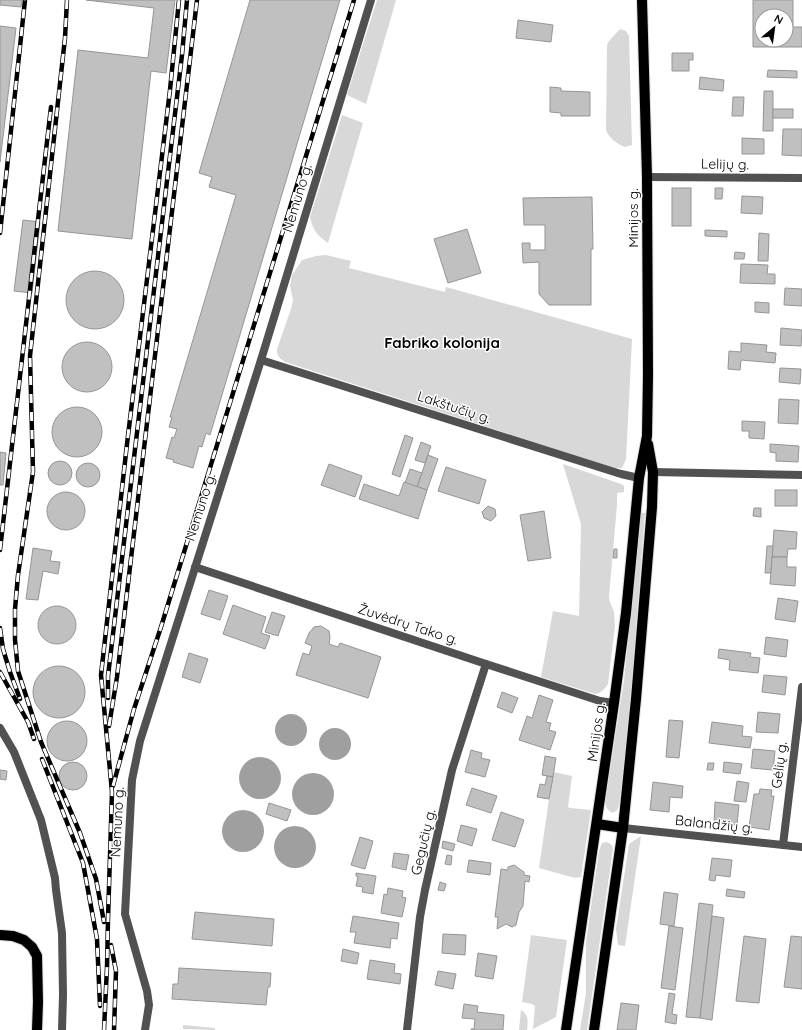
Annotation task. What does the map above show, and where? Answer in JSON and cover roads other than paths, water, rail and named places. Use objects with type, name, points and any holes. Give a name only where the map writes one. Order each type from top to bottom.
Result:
[{"type":"main road","name":"Minijos g.","points":[[566,1030],[614,703],[626,613],[639,478],[647,436],[647,177],[642,0]]},
{"type":"main road","name":"Minijos g.","points":[[594,1030],[623,828],[636,699],[652,508],[653,472],[647,436]]},
{"type":"main road","points":[[597,824],[623,828]]},
{"type":"main road","points":[[0,935],[13,936],[24,940],[32,947],[37,956],[37,1030]]},
{"type":"street","name":"Nemuno g.","points":[[145,1030],[149,1005],[147,991],[125,914],[132,780],[140,741],[261,360],[371,0]]},
{"type":"street","name":"Lelijų g.","points":[[647,177],[802,178]]},
{"type":"street","name":"Lakštučių g.","points":[[261,360],[621,474],[639,478]]},
{"type":"street","points":[[653,472],[802,475]]},
{"type":"street","name":"Žuvėdrų Tako g.","points":[[195,567],[486,664],[600,701],[614,703]]},
{"type":"street","name":"Gegučių g.","points":[[407,1030],[420,918],[425,890],[452,770],[486,664]]},
{"type":"street","name":"Gėlių g.","points":[[783,845],[802,688]]},
{"type":"street","points":[[0,728],[14,752],[41,820],[55,878],[62,933],[62,1030]]},
{"type":"street","name":"Balandžių g.","points":[[623,828],[802,847]]},
{"type":"railway","points":[[0,233],[25,0]]},
{"type":"railway","points":[[67,0],[65,38],[30,356],[33,472],[18,575],[15,609],[15,640],[18,671],[41,742],[80,833],[96,879],[104,922]]},
{"type":"railway","points":[[104,1030],[112,792],[101,675],[127,444],[170,90],[179,0]]},
{"type":"railway","points":[[108,698],[108,676],[182,55],[187,0]]},
{"type":"railway","points":[[109,726],[117,677],[197,0]]},
{"type":"railway","points":[[113,786],[134,709],[161,627],[354,0]]},
{"type":"railway","points":[[0,550],[51,107]]},
{"type":"railway","points":[[0,628],[3,649],[20,699]]},
{"type":"railway","points":[[0,672],[28,722],[34,739]]},
{"type":"railway","points":[[42,759],[83,863],[97,939],[100,1006]]},
{"type":"railway","points":[[111,945],[116,971],[114,1030]]},
{"type":"district","name":"Fabriko kolonija","points":[[442,342]]}]
